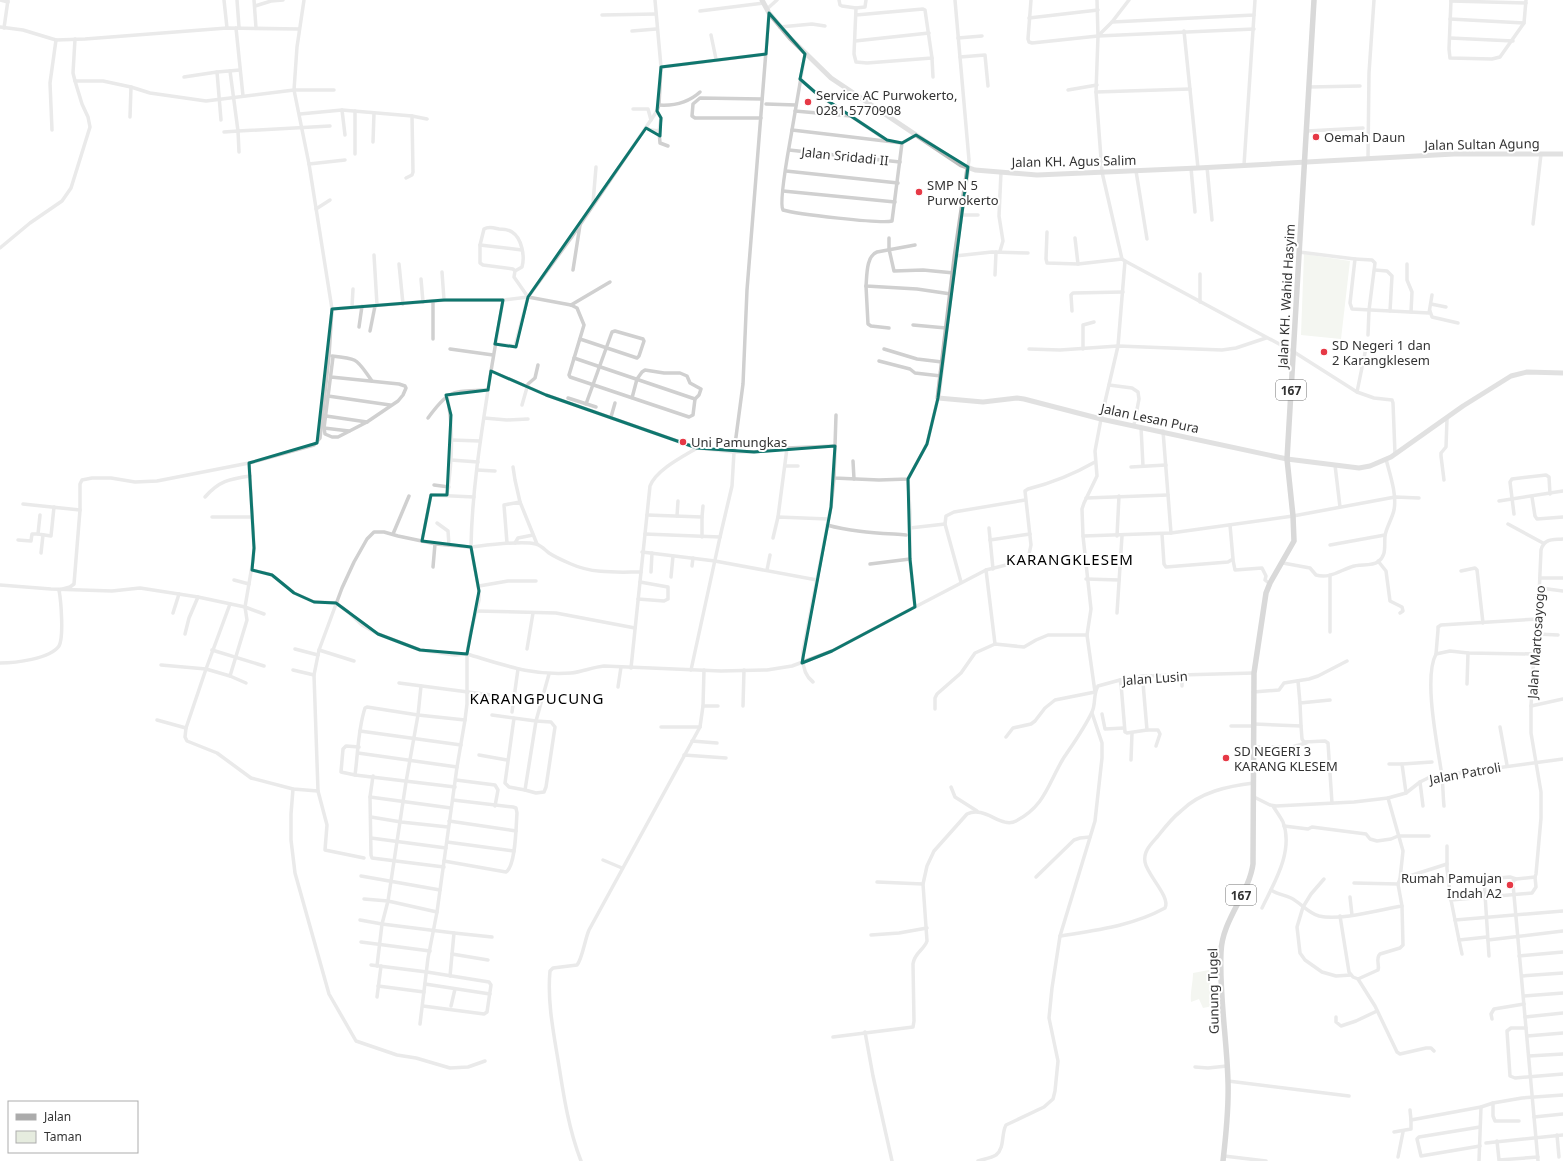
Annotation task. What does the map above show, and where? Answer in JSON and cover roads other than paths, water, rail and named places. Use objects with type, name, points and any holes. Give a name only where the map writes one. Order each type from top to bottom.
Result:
[{"type":"main road","name":"Jalan KH. Wahid Hasyim","points":[[1264,610],[1266,593],[1294,541],[1287,459],[1314,0]]},
{"type":"main road","name":"Gunung Tugel","points":[[1223,1158],[1228,1119],[1228,1081],[1221,951],[1233,912],[1252,868],[1254,797],[1253,692],[1254,673],[1264,610]]},
{"type":"street","points":[[0,0],[8,1],[1,28],[23,30],[56,40],[227,28],[299,29]]},
{"type":"street","points":[[224,0],[227,28]]},
{"type":"street","points":[[237,0],[237,28],[243,96]]},
{"type":"street","points":[[254,0],[256,28]]},
{"type":"street","points":[[255,6],[271,1],[283,0]]},
{"type":"street","points":[[304,0],[299,29],[294,90],[309,164],[332,309],[331,377],[324,428],[325,435],[338,437],[367,422],[401,398],[406,388],[405,386],[372,381],[331,377]]},
{"type":"street","points":[[495,344],[515,346],[528,297],[571,238],[660,105],[660,67],[656,30],[655,0]]},
{"type":"street","points":[[700,11],[765,6],[778,0]]},
{"type":"street","points":[[839,0],[840,5],[842,6],[856,8],[865,7],[866,0]]},
{"type":"street","points":[[916,607],[910,559],[908,479],[927,444],[938,398],[955,256],[968,167],[955,0]]},
{"type":"street","points":[[1031,0],[1028,39],[1030,43],[1098,34],[1254,29]]},
{"type":"street","points":[[951,788],[955,797],[977,811],[1007,823],[1016,821],[1032,810],[1044,797],[1060,765],[1084,728],[1095,704],[1095,692],[1087,635],[1091,614],[1086,579],[1082,509],[1097,476],[1095,451],[1118,346],[1123,292],[1124,260],[1116,236],[1102,172],[1096,92],[1098,34],[1097,0]]},
{"type":"street","points":[[1098,34],[1112,22],[1128,0]]},
{"type":"street","points":[[1244,165],[1255,0]]},
{"type":"street","points":[[1368,158],[1370,109],[1369,74],[1374,0]]},
{"type":"street","points":[[1451,0],[1526,1],[1524,23],[1513,41],[1498,58],[1450,58],[1451,0]]},
{"type":"street","points":[[691,670],[732,486],[734,452],[743,384],[748,283],[766,54],[765,6]]},
{"type":"street","name":"Jalan KH. Agus Salim","points":[[765,6],[780,27],[831,78],[961,165],[975,170],[1037,175],[1305,162]]},
{"type":"street","points":[[856,8],[854,54],[856,62],[872,63],[932,58]]},
{"type":"street","points":[[856,15],[924,9],[926,11],[929,33],[933,77]]},
{"type":"street","points":[[1029,18],[1098,10]]},
{"type":"street","points":[[602,14],[656,14]]},
{"type":"street","points":[[1112,22],[1254,15]]},
{"type":"street","points":[[1450,19],[1524,23]]},
{"type":"street","points":[[780,27],[812,24],[825,26]]},
{"type":"street","points":[[632,31],[656,30]]},
{"type":"street","points":[[1184,31],[1198,168]]},
{"type":"street","points":[[855,41],[929,33]]},
{"type":"street","points":[[711,35],[716,60]]},
{"type":"street","points":[[958,38],[982,36]]},
{"type":"street","points":[[1450,38],[1513,41]]},
{"type":"street","points":[[0,248],[30,223],[62,201],[71,188],[90,127],[88,116],[82,104],[73,72],[75,39]]},
{"type":"street","points":[[52,130],[50,83],[56,40]]},
{"type":"street","points":[[660,67],[766,54]]},
{"type":"street","points":[[806,54],[800,78],[781,208],[785,210],[858,220],[890,222],[893,219],[902,143]]},
{"type":"street","points":[[960,57],[985,55],[988,86]]},
{"type":"street","points":[[184,77],[240,70]]},
{"type":"street","points":[[230,71],[232,97],[238,131],[239,152]]},
{"type":"street","points":[[217,72],[222,120]]},
{"type":"street","points":[[800,78],[816,94],[887,140]]},
{"type":"street","points":[[75,81],[103,81],[150,93],[202,101],[294,90],[334,90]]},
{"type":"street","points":[[1068,90],[1097,85]]},
{"type":"street","points":[[1309,87],[1360,86]]},
{"type":"street","points":[[130,117],[131,87]]},
{"type":"street","points":[[1096,92],[1190,89]]},
{"type":"street","points":[[660,105],[685,102],[700,92]]},
{"type":"street","points":[[761,118],[705,118],[693,117],[691,114],[693,104],[700,98],[762,98]]},
{"type":"street","points":[[766,104],[796,105]]},
{"type":"street","points":[[634,109],[648,109],[651,120]]},
{"type":"street","points":[[300,114],[342,110],[412,116],[427,119]]},
{"type":"street","points":[[342,110],[345,135]]},
{"type":"street","points":[[354,111],[355,154]]},
{"type":"street","points":[[657,111],[661,118],[659,131],[660,143],[668,146]]},
{"type":"street","points":[[795,111],[851,116]]},
{"type":"street","points":[[373,142],[374,113]]},
{"type":"street","points":[[406,178],[412,175],[413,172],[412,116]]},
{"type":"street","points":[[224,132],[330,126]]},
{"type":"street","points":[[646,128],[659,131]]},
{"type":"street","points":[[1307,131],[1363,128]]},
{"type":"street","points":[[792,130],[887,140],[902,143],[916,135]]},
{"type":"street","name":"Jalan Sridadi II","points":[[789,150],[900,162]]},
{"type":"street","name":"Jalan Sultan Agung","points":[[1305,162],[1468,154],[1563,154]]},
{"type":"street","points":[[1533,224],[1541,154]]},
{"type":"street","points":[[309,164],[345,160]]},
{"type":"street","points":[[593,204],[596,167]]},
{"type":"street","points":[[1207,167],[1212,220]]},
{"type":"street","points":[[1191,168],[1195,212]]},
{"type":"street","points":[[786,171],[898,183]]},
{"type":"street","points":[[1136,171],[1147,239]]},
{"type":"street","points":[[995,275],[998,251],[1004,240],[998,216],[1001,172]]},
{"type":"street","points":[[783,191],[895,202]]},
{"type":"street","points":[[316,209],[330,200]]},
{"type":"street","points":[[961,215],[978,215]]},
{"type":"street","points":[[573,270],[582,220]]},
{"type":"street","points":[[489,227],[509,230],[514,233],[522,250],[523,264],[522,267],[515,271],[513,269],[483,265],[480,263],[480,245],[484,229],[489,227]]},
{"type":"street","points":[[1047,232],[1047,263],[1078,264],[1124,260],[1294,352],[1357,392],[1374,398],[1392,400],[1394,454]]},
{"type":"street","points":[[889,238],[889,249],[895,272],[923,270],[954,272]]},
{"type":"street","points":[[1075,238],[1078,264]]},
{"type":"street","points":[[889,328],[871,326],[868,324],[866,286],[870,259],[872,254],[877,252],[915,244]]},
{"type":"street","points":[[480,245],[522,250]]},
{"type":"street","points":[[955,256],[998,251],[1028,252]]},
{"type":"street","points":[[1299,252],[1374,261],[1375,270],[1369,310],[1368,335]]},
{"type":"street","points":[[370,331],[376,305],[374,255]]},
{"type":"street","points":[[1355,259],[1350,308],[1353,310],[1426,313],[1430,311]]},
{"type":"street","points":[[399,264],[402,304]]},
{"type":"street","points":[[1408,264],[1408,280],[1412,292],[1411,312]]},
{"type":"street","points":[[1375,270],[1387,271],[1392,276],[1390,311]]},
{"type":"street","points":[[515,271],[514,277],[528,297]]},
{"type":"street","points":[[442,272],[444,300]]},
{"type":"street","points":[[1200,274],[1200,302]]},
{"type":"street","points":[[421,279],[423,302]]},
{"type":"street","points":[[571,305],[610,282]]},
{"type":"street","points":[[866,286],[917,289],[951,294]]},
{"type":"street","points":[[352,307],[353,289]]},
{"type":"street","points":[[1072,311],[1071,295],[1073,293],[1123,292]]},
{"type":"street","points":[[1432,295],[1430,311],[1432,317],[1458,324]]},
{"type":"street","points":[[332,309],[444,300],[503,300],[528,297],[571,305],[577,308],[583,323],[580,339],[569,375],[570,377],[593,386],[689,417],[693,416],[695,399],[701,388],[690,383],[687,376],[680,373],[664,373],[645,370],[637,379],[632,398]]},
{"type":"street","points":[[420,1024],[465,720],[467,654],[479,600],[479,586],[473,562],[472,547],[474,497],[480,441],[503,300]]},
{"type":"street","points":[[433,302],[433,339]]},
{"type":"street","points":[[1431,304],[1446,307]]},
{"type":"street","points":[[359,327],[362,306]]},
{"type":"street","points":[[1083,349],[1083,325],[1094,322]]},
{"type":"street","points":[[913,325],[946,328]]},
{"type":"street","points":[[580,339],[606,347],[638,358],[644,340],[613,331],[606,347],[586,404]]},
{"type":"street","points":[[1029,349],[1060,350],[1118,346],[1222,350],[1236,348],[1266,338]]},
{"type":"street","points":[[1357,392],[1367,343]]},
{"type":"street","points":[[450,349],[494,355]]},
{"type":"street","points":[[884,349],[913,358],[942,362]]},
{"type":"street","points":[[331,356],[353,359],[357,361],[372,381]]},
{"type":"street","points":[[59,590],[70,587],[74,584],[80,510],[80,484],[82,480],[92,478],[111,478],[135,482],[180,477],[310,447],[317,443],[320,433],[331,356]]},
{"type":"street","points":[[574,358],[695,399]]},
{"type":"street","points":[[879,361],[910,369],[915,373],[941,376]]},
{"type":"street","points":[[522,405],[528,387],[535,378],[538,365]]},
{"type":"street","points":[[491,371],[546,395],[697,448],[734,452],[754,452],[787,448],[835,446]]},
{"type":"street","name":"Jalan Lesan Pura","points":[[938,398],[983,402],[1020,398],[1101,419],[1287,459],[1363,467],[1386,459],[1447,419],[1463,406],[1511,376],[1527,372],[1563,373]]},
{"type":"street","points":[[1109,385],[1132,388],[1138,392],[1139,399],[1134,425]]},
{"type":"street","points":[[428,418],[440,401],[455,392],[488,390]]},
{"type":"street","points":[[328,396],[391,405]]},
{"type":"street","points":[[447,396],[451,415],[452,440],[449,487],[447,495]]},
{"type":"street","points":[[568,398],[596,407]]},
{"type":"street","points":[[611,417],[615,403]]},
{"type":"street","points":[[326,416],[367,422]]},
{"type":"street","points":[[813,682],[808,676],[802,662],[834,478],[836,416]]},
{"type":"street","points":[[484,418],[507,420],[528,419]]},
{"type":"street","points":[[1444,480],[1440,456],[1446,447],[1447,419]]},
{"type":"street","points":[[1141,427],[1143,466]]},
{"type":"street","points":[[324,428],[350,431]]},
{"type":"street","points":[[1163,432],[1172,533]]},
{"type":"street","points":[[452,440],[480,441]]},
{"type":"street","points":[[631,668],[650,486],[652,481],[661,472],[697,448]]},
{"type":"street","points":[[773,538],[778,517],[787,448]]},
{"type":"street","points":[[1283,563],[1310,568],[1318,576],[1330,575],[1356,565],[1378,562],[1385,552],[1385,536],[1392,518],[1395,497],[1386,459]]},
{"type":"street","points":[[451,460],[478,462]]},
{"type":"street","points":[[853,461],[854,479]]},
{"type":"street","points":[[230,676],[247,620],[245,607],[252,570],[254,548],[249,462]]},
{"type":"street","points":[[1028,559],[1031,545],[1029,517],[1025,493],[1028,489],[1054,481],[1095,462]]},
{"type":"street","points":[[1335,464],[1340,508]]},
{"type":"street","points":[[1131,467],[1166,465]]},
{"type":"street","points":[[785,466],[798,466]]},
{"type":"street","points":[[513,467],[514,480],[520,502],[537,544],[549,553],[571,565],[584,569],[607,572],[641,572]]},
{"type":"street","points":[[477,470],[495,471]]},
{"type":"street","points":[[1514,514],[1510,482],[1512,478],[1546,475],[1548,477],[1550,494]]},
{"type":"street","points":[[205,497],[216,486],[226,480],[250,476]]},
{"type":"street","points":[[834,478],[908,479]]},
{"type":"street","points":[[434,485],[449,487]]},
{"type":"street","points":[[1499,501],[1563,491]]},
{"type":"street","points":[[422,541],[430,497],[433,495],[447,495],[474,497]]},
{"type":"street","points":[[1086,498],[1168,495]]},
{"type":"street","points":[[393,534],[409,496]]},
{"type":"street","points":[[1117,536],[1119,496]]},
{"type":"street","points":[[1083,536],[1122,536],[1172,533],[1293,516],[1395,497],[1419,498]]},
{"type":"street","points":[[1532,497],[1535,516],[1537,519],[1563,517]]},
{"type":"street","points":[[961,582],[944,524],[946,516],[954,512],[1025,500]]},
{"type":"street","points":[[677,516],[678,501]]},
{"type":"street","points":[[507,543],[504,505],[520,502]]},
{"type":"street","points":[[23,504],[80,510]]},
{"type":"street","points":[[702,537],[703,506]]},
{"type":"street","points":[[18,540],[31,541],[32,534],[51,536],[54,507]]},
{"type":"street","points":[[647,515],[702,517]]},
{"type":"street","points":[[38,534],[40,516]]},
{"type":"street","points":[[212,518],[252,517]]},
{"type":"street","points":[[778,517],[828,519]]},
{"type":"street","points":[[437,523],[448,531],[449,545]]},
{"type":"street","points":[[910,528],[944,524]]},
{"type":"street","points":[[1508,524],[1544,543],[1549,540],[1563,539]]},
{"type":"street","points":[[827,525],[837,528],[874,533],[906,534]]},
{"type":"street","points":[[1230,525],[1235,570],[1262,568],[1265,580],[1270,584]]},
{"type":"street","points":[[989,528],[993,569]]},
{"type":"street","points":[[364,858],[325,850],[327,825],[318,790],[314,675],[319,650],[336,603],[354,562],[372,534],[377,531],[435,544],[472,547],[507,543],[537,544]]},
{"type":"street","points":[[645,534],[720,537]]},
{"type":"street","points":[[990,540],[1030,534]]},
{"type":"street","points":[[1162,534],[1164,564],[1166,567],[1228,562],[1233,560]]},
{"type":"street","points":[[41,553],[43,535]]},
{"type":"street","points":[[515,543],[518,538],[533,535]]},
{"type":"street","points":[[1117,613],[1122,536]]},
{"type":"street","points":[[1330,545],[1385,536]]},
{"type":"street","name":"Jalan Martosayogo","points":[[1513,894],[1534,892],[1536,887],[1535,877],[1541,792],[1531,731],[1531,706],[1540,588],[1541,550],[1544,543]]},
{"type":"street","points":[[433,567],[435,544]]},
{"type":"street","points":[[642,552],[715,560],[817,580]]},
{"type":"street","points":[[651,572],[652,553]]},
{"type":"street","points":[[767,570],[770,555]]},
{"type":"street","points":[[671,577],[674,556]]},
{"type":"street","points":[[692,566],[693,558]]},
{"type":"street","points":[[252,570],[272,575],[294,593],[314,602],[336,603],[362,625],[378,634],[420,650],[455,655],[467,654],[518,669],[549,674],[574,673],[594,667],[691,670],[767,670],[792,666],[832,651],[986,570],[1034,558]]},
{"type":"street","points":[[870,564],[910,559]]},
{"type":"street","points":[[1378,562],[1386,571],[1390,601],[1402,607],[1403,611],[1400,613]]},
{"type":"street","points":[[1461,571],[1475,568],[1477,570],[1483,623]]},
{"type":"street","points":[[986,570],[994,644]]},
{"type":"street","points":[[1330,575],[1330,632]]},
{"type":"street","points":[[1540,578],[1563,578]]},
{"type":"street","points":[[1086,579],[1118,580]]},
{"type":"street","points":[[234,580],[249,584]]},
{"type":"street","points":[[479,586],[508,581],[536,581]]},
{"type":"street","points":[[638,599],[664,601],[668,599],[669,593],[668,587],[640,582]]},
{"type":"street","points":[[0,585],[59,590],[112,591],[140,588],[198,597],[245,607],[264,614]]},
{"type":"street","points":[[1540,588],[1563,591]]},
{"type":"street","points":[[0,663],[43,657],[58,647],[61,633],[59,590]]},
{"type":"street","points":[[173,613],[179,594]]},
{"type":"street","points":[[185,634],[189,618],[198,597]]},
{"type":"street","points":[[230,604],[212,650],[186,728],[185,737],[187,741],[217,753],[251,778],[293,788],[318,790]]},
{"type":"street","points":[[476,611],[569,615],[635,628]]},
{"type":"street","points":[[528,649],[533,613]]},
{"type":"street","points":[[1444,806],[1442,775],[1438,758],[1432,704],[1433,662],[1436,654],[1438,627],[1441,625],[1538,619]]},
{"type":"street","points":[[1537,634],[1558,635]]},
{"type":"street","points":[[935,709],[936,694],[961,673],[975,653],[994,644],[1024,648],[1036,640],[1048,635],[1087,635]]},
{"type":"street","points":[[295,649],[318,656]]},
{"type":"street","points":[[212,650],[264,666]]},
{"type":"street","points":[[319,650],[354,661]]},
{"type":"street","points":[[1436,654],[1450,651],[1468,653],[1534,654]]},
{"type":"street","points":[[1467,684],[1468,653]]},
{"type":"street","points":[[1253,692],[1279,690],[1284,683],[1318,676],[1347,661]]},
{"type":"street","points":[[161,666],[206,670],[230,676],[246,683]]},
{"type":"street","points":[[618,687],[621,667]]},
{"type":"street","points":[[512,712],[518,669]]},
{"type":"street","points":[[293,670],[314,675]]},
{"type":"street","points":[[581,1161],[567,1114],[554,1038],[548,985],[550,971],[553,968],[572,966],[579,963],[584,942],[589,930],[700,727],[703,706],[704,670]]},
{"type":"street","points":[[743,706],[744,670]]},
{"type":"street","name":"Jalan Lusin","points":[[1006,737],[1013,728],[1026,726],[1035,721],[1045,708],[1054,700],[1095,692],[1098,686],[1149,676],[1254,673]]},
{"type":"street","points":[[525,790],[536,721],[549,674]]},
{"type":"street","points":[[1182,675],[1182,686]]},
{"type":"street","points":[[1147,730],[1143,683],[1140,681],[1120,682],[1125,732],[1127,734],[1147,730],[1158,730],[1160,734],[1156,746]]},
{"type":"street","points":[[1298,681],[1302,739],[1307,743]]},
{"type":"street","points":[[398,683],[491,696]]},
{"type":"street","points":[[377,997],[382,924],[388,901],[401,822],[406,782],[418,715],[421,686]]},
{"type":"street","points":[[1531,706],[1563,699]]},
{"type":"street","points":[[1300,703],[1330,700]]},
{"type":"street","points":[[703,706],[718,706]]},
{"type":"street","points":[[355,775],[360,731],[364,711],[367,707],[418,715],[465,720]]},
{"type":"street","points":[[978,1161],[998,1154],[1001,1150],[1002,1135],[1006,1125],[1044,1107],[1053,1099],[1056,1091],[1058,1061],[1049,1018],[1060,936],[1095,821],[1102,747],[1101,739],[1092,713]]},
{"type":"street","points":[[1102,714],[1105,729],[1124,728]]},
{"type":"street","points":[[492,715],[551,722],[556,727],[545,790],[540,793],[506,785],[514,718]]},
{"type":"street","points":[[157,720],[186,728]]},
{"type":"street","points":[[1231,726],[1301,726]]},
{"type":"street","points":[[661,727],[700,727]]},
{"type":"street","points":[[1500,727],[1507,766]]},
{"type":"street","points":[[360,731],[461,744]]},
{"type":"street","points":[[1131,760],[1132,733]]},
{"type":"street","points":[[692,741],[717,743]]},
{"type":"street","points":[[1254,746],[1292,747],[1324,741],[1328,743],[1332,804]]},
{"type":"street","points":[[359,747],[346,746],[343,749],[341,772],[406,782],[455,787]]},
{"type":"street","points":[[358,753],[457,767]]},
{"type":"street","points":[[479,755],[508,760]]},
{"type":"street","points":[[684,755],[726,758]]},
{"type":"street","name":"Jalan Patroli","points":[[1254,797],[1273,806],[1332,804],[1388,798],[1406,794],[1426,778],[1563,759]]},
{"type":"street","points":[[1389,764],[1432,762]]},
{"type":"street","points":[[1402,764],[1406,794]]},
{"type":"street","points":[[373,776],[370,797],[372,858],[444,867]]},
{"type":"street","points":[[456,780],[495,785],[498,790],[495,806]]},
{"type":"street","points":[[1420,782],[1424,806]]},
{"type":"street","points":[[1060,936],[1121,926],[1137,921],[1165,908],[1166,900],[1145,863],[1145,856],[1148,848],[1181,810],[1195,800],[1227,787],[1254,784]]},
{"type":"street","points":[[293,788],[291,840],[295,873],[329,994],[356,1041],[450,1068],[468,1067],[486,1061]]},
{"type":"street","points":[[370,797],[403,803],[451,808]]},
{"type":"street","points":[[1358,979],[1378,970],[1378,960],[1380,954],[1400,948],[1403,945],[1402,906],[1398,884],[1400,879],[1402,851],[1388,798]]},
{"type":"street","points":[[444,861],[506,872],[511,868],[514,851],[517,813],[516,808],[453,800]]},
{"type":"street","points":[[1262,908],[1271,890],[1286,851],[1284,826],[1273,806]]},
{"type":"street","points":[[833,1037],[913,1027],[913,959],[919,950],[926,944],[927,928],[923,884],[926,866],[934,851],[967,814],[977,811]]},
{"type":"street","points":[[371,817],[448,827]]},
{"type":"street","points":[[450,821],[516,831]]},
{"type":"street","points":[[1284,826],[1308,829],[1312,827],[1366,834],[1370,839],[1377,841],[1391,839],[1398,836],[1429,836]]},
{"type":"street","points":[[1036,877],[1074,840],[1090,837]]},
{"type":"street","points":[[371,838],[446,848]]},
{"type":"street","points":[[447,842],[514,851]]},
{"type":"street","points":[[1447,846],[1449,889],[1462,954]]},
{"type":"street","points":[[604,860],[622,868]]},
{"type":"street","points":[[1400,879],[1447,864]]},
{"type":"street","points":[[361,876],[440,890]]},
{"type":"street","points":[[1464,881],[1512,877],[1516,879],[1535,877]]},
{"type":"street","points":[[1324,879],[1303,907],[1297,926],[1300,953],[1305,960],[1322,972],[1336,976],[1351,975],[1358,979],[1377,1011],[1398,1054],[1426,1048],[1431,1048],[1434,1052]]},
{"type":"street","points":[[1484,879],[1489,956]]},
{"type":"street","points":[[1498,1141],[1499,1161],[1538,1159],[1524,996],[1512,884],[1516,879]]},
{"type":"street","points":[[876,882],[923,884]]},
{"type":"street","points":[[1354,883],[1398,884]]},
{"type":"street","points":[[1271,890],[1292,898],[1303,907],[1319,916],[1352,915],[1402,906]]},
{"type":"street","points":[[1451,900],[1513,894]]},
{"type":"street","points":[[1350,897],[1352,915]]},
{"type":"street","points":[[364,898],[388,901],[437,912]]},
{"type":"street","points":[[1456,920],[1563,911]]},
{"type":"street","points":[[1340,916],[1348,966],[1351,975]]},
{"type":"street","points":[[360,920],[433,931],[492,937]]},
{"type":"street","points":[[872,935],[899,933],[927,928]]},
{"type":"street","points":[[1459,940],[1517,937],[1563,931]]},
{"type":"street","points":[[450,976],[454,933]]},
{"type":"street","points":[[361,942],[430,951]]},
{"type":"street","points":[[1519,956],[1563,952]]},
{"type":"street","points":[[452,954],[488,960]]},
{"type":"street","points":[[371,965],[489,982],[491,985],[487,1012],[484,1014],[423,1006]]},
{"type":"street","points":[[1522,976],[1563,972]]},
{"type":"street","points":[[425,984],[490,994]]},
{"type":"street","points":[[378,986],[424,992]]},
{"type":"street","points":[[451,1006],[455,989]]},
{"type":"street","points":[[1524,996],[1563,993]]},
{"type":"street","points":[[1492,1019],[1494,1009],[1524,1004]]},
{"type":"street","points":[[1336,1018],[1336,1022],[1341,1026],[1377,1011]]},
{"type":"street","points":[[1525,1017],[1563,1013]]},
{"type":"street","points":[[1526,1028],[1511,1028],[1507,1031],[1510,1075],[1513,1078],[1563,1074]]},
{"type":"street","points":[[865,1032],[892,1161]]},
{"type":"street","points":[[1527,1036],[1563,1033]]},
{"type":"street","points":[[1529,1056],[1563,1054]]},
{"type":"street","points":[[1195,1067],[1208,1068],[1227,1066]]},
{"type":"street","points":[[1228,1081],[1349,1096]]},
{"type":"street","points":[[1411,1120],[1481,1107],[1492,1103],[1532,1097],[1563,1095]]},
{"type":"street","points":[[1492,1103],[1495,1121],[1518,1120]]},
{"type":"street","points":[[1480,1161],[1481,1107]]},
{"type":"street","points":[[1394,1132],[1411,1130],[1410,1110]]},
{"type":"street","points":[[1534,1117],[1563,1114]]},
{"type":"street","points":[[1422,1161],[1417,1139],[1419,1136],[1480,1127]]},
{"type":"street","points":[[1398,1157],[1403,1132]]},
{"type":"street","points":[[1486,1143],[1563,1135]]},
{"type":"street","points":[[1557,1136],[1561,1159]]},
{"type":"street","points":[[1421,1156],[1480,1146]]},
{"type":"street","points":[[1223,1158],[1266,1161]]},
{"type":"place","name":"Service AC Purwokerto, 0281 5770908","points":[[808,102]]},
{"type":"place","name":"Oemah Daun","points":[[1316,137]]},
{"type":"place","name":"SMP N 5 Purwokerto","points":[[919,192]]},
{"type":"place","name":"SD Negeri 1 dan 2 Karangklesem","points":[[1324,352]]},
{"type":"place","name":"Uni Pamungkas","points":[[683,442]]},
{"type":"place","name":"SD NEGERI 3 KARANG KLESEM","points":[[1226,758]]},
{"type":"place","name":"Rumah Pamujan Indah A2","points":[[1510,885]]},
{"type":"district","name":"KARANGKLESEM","points":[[1070,559]]},
{"type":"district","name":"KARANGPUCUNG","points":[[537,698]]}]
